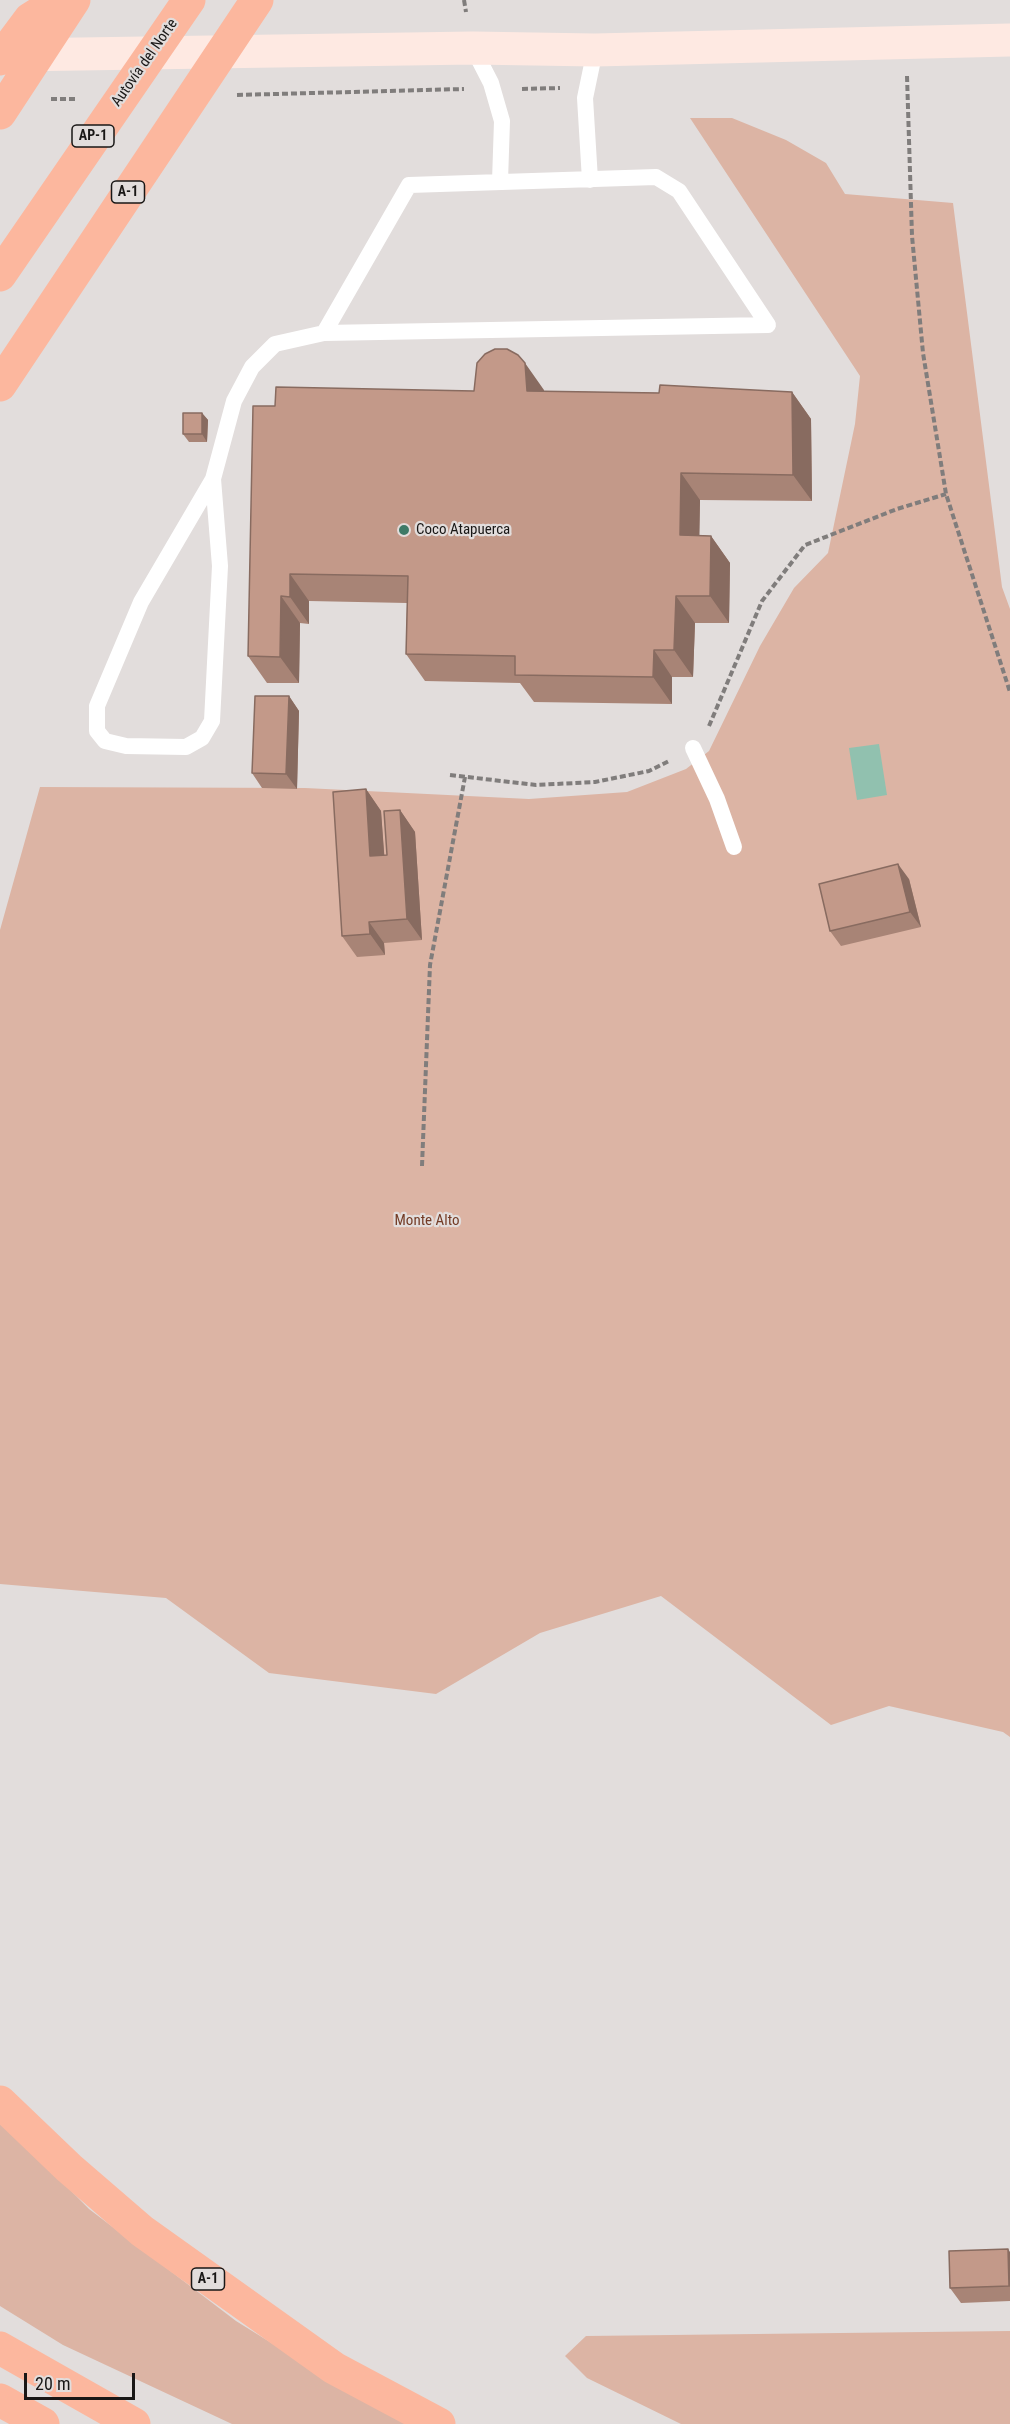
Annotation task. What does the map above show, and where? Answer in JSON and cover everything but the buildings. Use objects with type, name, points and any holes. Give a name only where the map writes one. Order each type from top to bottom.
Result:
[{"type":"highway","points":[[0,57],[30,19],[60,0]]},
{"type":"highway","points":[[0,113],[74,0]]},
{"type":"highway","name":"Autovía del Norte","points":[[0,275],[189,0]]},
{"type":"highway","name":"A-1","points":[[0,385],[257,0]]},
{"type":"highway","name":"A-1","points":[[0,2102],[69,2168],[142,2231],[334,2368],[439,2424]]},
{"type":"highway","points":[[0,2348],[134,2424]]},
{"type":"highway","points":[[0,2400],[42,2424]]},
{"type":"main road","points":[[0,57],[428,48],[595,50],[1010,40]]},
{"type":"lane","points":[[473,48],[491,83],[502,121],[500,181]]},
{"type":"lane","points":[[590,180],[585,98],[595,50]]},
{"type":"lane","points":[[213,479],[220,566],[212,721],[202,738],[186,747],[126,746],[105,741],[97,731],[97,706],[141,602],[213,479],[234,401],[252,368],[275,344],[324,333],[768,325],[679,192],[656,177],[409,185],[324,333]]},
{"type":"lane","points":[[693,748],[717,799],[734,847]]},
{"type":"path","points":[[908,43],[906,93],[912,236],[923,353],[946,494],[1010,692]]},
{"type":"path","points":[[450,775],[536,785],[595,782],[649,771],[701,744],[762,602],[805,545],[897,509],[946,494]]},
{"type":"path","points":[[422,1166],[430,965],[465,777]]},
{"type":"green space","name":"Monte Alto","points":[[690,118],[732,118],[786,140],[826,163],[845,194],[953,203],[1002,587],[1010,609],[1010,1737],[1003,1732],[889,1706],[831,1725],[661,1596],[540,1633],[436,1694],[269,1673],[166,1598],[0,1584],[0,930],[40,787],[305,788],[529,799],[627,792],[686,769],[709,751],[760,646],[794,588],[828,553],[855,424],[860,376]]},
{"type":"green space","points":[[0,2119],[89,2209],[236,2321],[344,2388],[416,2424],[232,2424],[63,2345],[0,2306]]},
{"type":"green space","points":[[1010,2331],[1010,2424],[681,2424],[587,2378],[565,2356],[586,2336]]},
{"type":"shaded area","points":[[879,744],[887,795],[857,800],[849,748]]},
{"type":"place","name":"Coco Atapuerca","points":[[404,530]]}]
